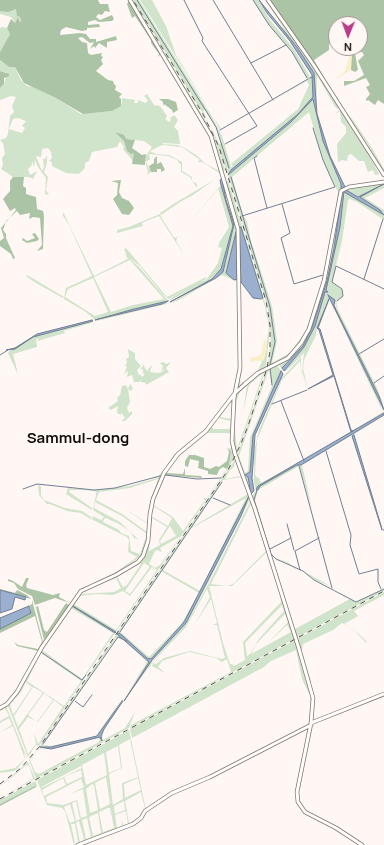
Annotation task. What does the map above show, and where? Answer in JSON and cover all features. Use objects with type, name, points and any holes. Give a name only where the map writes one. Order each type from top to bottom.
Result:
[{"type":"street","points":[[130,0],[206,126],[216,150],[239,236],[240,368],[235,393],[232,434],[234,450],[257,515],[310,686],[313,705],[311,724],[297,792],[298,804],[305,812],[336,828],[362,845]]},
{"type":"street","points":[[268,0],[313,64],[384,176]]},
{"type":"street","points":[[0,708],[7,704],[17,692],[42,647],[80,591],[116,575],[138,562],[143,556],[148,541],[150,508],[164,473],[178,454],[206,431],[235,393],[258,373],[288,358],[304,338],[311,322],[324,281],[340,193],[345,188],[384,182]]},
{"type":"street","points":[[78,845],[133,824],[138,821],[145,811],[172,793],[210,777],[311,724],[384,694]]},
{"type":"green space","points":[[0,0],[98,0],[100,4],[108,4],[110,12],[105,11],[102,15],[98,14],[96,17],[100,20],[112,15],[114,19],[112,21],[99,22],[95,20],[88,22],[88,25],[99,24],[100,27],[87,28],[87,30],[82,31],[66,27],[61,30],[60,35],[80,33],[86,34],[90,39],[96,39],[96,42],[116,36],[117,40],[107,42],[107,48],[99,43],[95,48],[94,46],[90,49],[94,42],[90,43],[82,37],[78,38],[82,42],[87,43],[88,53],[91,55],[102,53],[101,56],[103,57],[101,60],[103,64],[96,71],[108,80],[113,81],[116,86],[115,90],[122,94],[119,97],[121,99],[121,106],[112,111],[83,114],[54,97],[24,83],[15,67],[9,67],[0,60],[0,52],[10,34],[7,28],[11,19],[15,23],[18,17],[20,22],[21,21],[20,17],[17,16],[16,9],[8,12],[0,11]]},
{"type":"green space","points":[[129,0],[161,54],[158,57],[159,54],[151,43],[151,40],[135,16],[132,18],[127,4]]},
{"type":"green space","points":[[130,0],[132,0],[209,126],[225,170],[223,171],[215,144]]},
{"type":"green space","points":[[133,0],[139,0],[211,115],[222,136],[231,167],[226,170],[211,127],[219,144],[222,143],[217,129],[205,110],[203,111],[209,123]]},
{"type":"green space","points":[[140,0],[152,0],[166,26],[176,55],[209,109]]},
{"type":"green space","points":[[253,0],[258,0],[270,20],[294,49],[310,77],[312,75],[301,58],[313,75],[313,97],[310,102],[313,99],[323,141],[341,185],[325,275],[320,292],[333,229],[338,192],[323,160],[309,112],[232,177],[272,306],[277,341],[272,363],[291,352],[306,330],[317,300],[308,329],[293,352],[284,359],[268,367],[271,336],[268,309],[228,175],[291,122],[301,111],[228,174],[227,170],[233,166],[231,164],[298,109],[309,85],[307,81],[250,114],[308,80],[292,52],[269,25]]},
{"type":"green space","points":[[265,0],[267,0],[307,57],[339,108],[337,109],[334,105],[317,75],[316,108],[314,73],[297,46],[278,25],[285,30]]},
{"type":"green space","points":[[269,0],[384,0],[384,104],[378,100],[375,105],[368,100],[366,101],[370,94],[366,87],[370,85],[366,78],[344,86],[344,81],[354,81],[364,75],[358,61],[363,56],[368,56],[368,16],[328,16],[328,51],[314,60],[329,86]]},
{"type":"green space","points":[[17,9],[17,16],[20,17],[21,22],[18,18],[15,23],[11,17],[0,14],[0,11]]},
{"type":"green space","points":[[0,28],[7,28],[10,34],[0,52]]},
{"type":"green space","points":[[351,56],[356,56],[358,70],[355,72],[351,70]]},
{"type":"green space","points":[[0,60],[9,67],[15,67],[21,80],[27,86],[34,87],[54,97],[81,114],[112,111],[122,104],[122,98],[135,100],[134,103],[137,103],[140,99],[140,101],[146,103],[148,100],[144,96],[147,94],[154,105],[160,106],[167,116],[165,119],[169,122],[171,120],[170,118],[174,115],[178,120],[174,127],[178,131],[180,144],[161,144],[183,147],[196,155],[206,164],[221,172],[221,174],[202,162],[197,162],[200,160],[182,147],[162,145],[150,151],[156,154],[169,155],[182,162],[182,171],[192,177],[192,180],[190,177],[181,172],[181,165],[177,160],[168,156],[149,154],[150,159],[146,162],[146,156],[152,147],[144,141],[125,139],[115,131],[124,141],[127,151],[134,153],[133,161],[123,149],[124,147],[120,141],[117,147],[92,152],[89,161],[85,163],[85,168],[79,174],[66,173],[52,166],[52,162],[49,161],[52,158],[51,152],[48,148],[42,149],[41,157],[36,156],[42,171],[44,167],[43,159],[45,159],[47,155],[47,163],[44,172],[48,177],[46,190],[49,195],[45,194],[46,178],[35,160],[34,167],[32,161],[32,165],[28,169],[30,175],[37,171],[33,179],[29,177],[13,177],[1,169],[3,165],[2,158],[5,154],[3,143],[0,140],[6,138],[8,134],[10,116],[14,112],[12,106],[16,97],[11,96],[0,100],[0,88],[4,84],[7,73],[0,71]],"holes":[[[18,118],[26,121],[22,126],[25,128],[22,133],[9,129],[13,119]]]},
{"type":"green space","points":[[0,71],[9,74],[9,76],[4,78],[4,84],[0,88]]},
{"type":"green space","points":[[159,99],[168,99],[176,102],[178,110],[173,113],[172,110],[164,104],[163,106],[163,102]]},
{"type":"green space","points":[[340,109],[366,149],[379,174],[375,175],[373,170],[368,172],[364,161],[359,161],[351,154],[348,155],[347,161],[342,160],[338,162],[337,144],[346,133],[346,127],[341,122],[340,111],[335,114]]},
{"type":"green space","points":[[343,109],[353,120],[372,148],[384,169],[384,173],[367,143]]},
{"type":"green space","points":[[213,115],[221,129],[220,130]]},
{"type":"green space","points":[[115,132],[124,135],[126,139],[135,140],[132,148],[142,155],[146,154],[145,165],[132,164],[134,153],[131,154],[127,151],[124,141]]},
{"type":"green space","points":[[157,156],[157,164],[161,162],[165,170],[161,172],[161,169],[157,169],[157,172],[151,172],[149,166],[154,163],[154,159]]},
{"type":"green space","points":[[146,162],[151,172],[147,175],[148,172]]},
{"type":"green space","points":[[221,176],[237,231],[238,282],[222,275],[177,301],[170,303],[216,278],[223,272],[234,224]],"holes":[[[236,233],[232,278],[227,273]]]},
{"type":"green space","points":[[13,177],[24,177],[23,186],[26,188],[26,194],[36,197],[37,209],[43,211],[43,249],[37,251],[42,245],[40,218],[33,217],[29,219],[30,213],[20,215],[17,211],[9,218],[16,210],[15,208],[10,211],[3,199],[10,191],[10,181]]},
{"type":"green space","points":[[121,180],[119,192],[122,198],[129,201],[134,208],[129,215],[122,214],[113,199],[117,195],[118,183],[111,181]]},
{"type":"green space","points":[[214,180],[161,215],[160,213],[175,203]]},
{"type":"green space","points":[[228,180],[262,292],[270,328],[266,367],[240,386],[238,384],[241,365],[240,385],[257,372],[262,362],[260,361],[264,360],[269,327],[265,307],[240,228],[240,341],[238,227],[226,183]]},
{"type":"green space","points":[[384,182],[384,184],[358,197],[346,190]]},
{"type":"green space","points":[[221,185],[233,226],[220,271],[210,280],[169,301],[171,298],[190,287],[168,299],[140,266],[127,256],[124,249],[126,248],[167,297],[206,277],[206,279],[200,282],[206,280],[218,263],[222,248],[218,247],[219,243],[229,227],[218,188]]},
{"type":"green space","points":[[384,185],[384,188],[365,198],[384,210],[384,213],[360,197]]},
{"type":"green space","points":[[342,191],[334,248],[327,281],[312,327],[303,346],[282,369],[278,364],[288,359],[299,348],[311,326],[317,309],[332,251]]},
{"type":"green space","points":[[345,191],[384,215],[384,220],[357,202],[350,199],[348,200],[342,241],[332,282],[342,290],[343,297],[336,301],[338,310],[377,388],[384,406],[337,312],[335,301],[329,295],[335,312],[329,299],[317,328],[316,335],[304,360],[303,369],[308,389],[302,371],[304,353],[286,371],[284,371],[306,343],[314,327],[325,292],[328,292],[326,290],[340,227]]},
{"type":"green space","points":[[63,212],[94,276],[128,259],[125,254],[140,268],[168,301],[95,320],[86,312],[64,299],[66,288],[92,276],[69,225],[63,216]],"holes":[[[130,260],[164,299],[133,305],[111,312],[94,277]],[[93,278],[108,312],[95,316],[65,297],[68,289]]]},
{"type":"green space","points":[[160,214],[184,255],[159,216],[142,223],[143,226],[117,233],[117,230],[129,227]]},
{"type":"green space","points":[[5,223],[3,230],[15,258],[13,259],[11,254],[0,246],[0,241],[4,238],[1,228]]},
{"type":"green space","points":[[35,233],[39,239],[37,241],[27,243],[22,240],[23,238],[27,241],[35,238],[32,234]]},
{"type":"green space","points":[[27,275],[64,297],[63,298],[36,283],[26,276]]},
{"type":"green space","points":[[169,302],[166,304],[95,321]]},
{"type":"green space","points":[[339,320],[376,393],[384,413],[318,453],[295,465],[301,465],[384,416],[302,465],[312,509],[299,466],[258,490],[255,500],[271,553],[274,557],[272,558],[295,629],[350,599],[356,602],[384,589],[384,591],[296,638],[252,496],[256,491],[254,482],[254,452],[259,430],[282,378],[301,357],[301,370],[307,390],[301,371],[300,361],[282,380],[257,440],[255,474],[261,483],[304,460],[383,412]]},
{"type":"green space","points":[[93,321],[91,323],[36,339],[37,347],[13,354],[18,374],[8,353],[10,350],[33,337]]},
{"type":"green space","points":[[64,331],[65,333],[37,341],[39,338]]},
{"type":"green space","points":[[128,349],[135,353],[135,359],[141,366],[137,370],[139,376],[140,374],[142,377],[145,374],[142,373],[144,372],[142,371],[143,369],[140,369],[143,366],[142,363],[147,371],[152,365],[150,372],[158,373],[162,372],[165,368],[161,371],[163,366],[160,363],[163,362],[166,364],[171,362],[166,368],[169,372],[146,385],[146,383],[141,382],[140,379],[140,382],[134,382],[132,375],[127,377],[128,371],[124,374],[127,367],[125,365],[127,363],[126,359],[129,357]]},
{"type":"green space","points":[[277,365],[281,371],[253,435],[250,472],[245,476],[248,477],[250,493],[237,456],[267,369]],"holes":[[[269,369],[272,386],[250,438],[248,471],[245,473],[239,456]]]},
{"type":"green space","points":[[265,370],[236,454],[232,433],[236,395],[247,385]],"holes":[[[263,373],[237,449],[234,423],[237,399],[240,392],[247,385],[243,412],[249,385]]]},
{"type":"green space","points":[[130,384],[133,388],[131,391],[128,389]]},
{"type":"green space","points":[[126,385],[130,402],[127,408],[129,413],[132,411],[132,414],[125,421],[121,421],[125,418],[121,412],[121,415],[117,413],[118,406],[111,410],[108,408],[118,401],[117,398],[120,395],[122,386]]},
{"type":"green space","points":[[231,400],[233,400],[231,441],[230,434],[228,433],[206,433],[178,457],[200,437]],"holes":[[[230,403],[232,403],[231,419],[220,417]],[[218,418],[231,421],[230,429],[213,429],[212,427]]]},
{"type":"green space","points":[[232,442],[235,456],[230,465],[116,632],[72,606],[115,633],[85,675],[86,676],[39,746],[36,745],[28,757],[8,703],[21,688],[40,651],[75,675],[41,651],[45,644],[82,591],[118,575],[138,562],[144,556],[149,540],[151,513],[154,498],[162,477],[176,458],[164,475],[153,505],[173,517],[183,531],[205,500],[202,498],[207,498],[229,465],[231,454],[229,449],[231,448]],"holes":[[[153,506],[172,518],[168,526],[151,516]],[[152,518],[167,527],[159,540],[160,545],[149,551]],[[170,526],[176,536],[161,544],[160,541]],[[181,536],[160,565],[155,568],[149,564],[155,551],[157,550],[162,552],[160,548]],[[140,562],[141,564],[127,585],[123,587],[117,577]],[[144,563],[149,566],[149,568],[130,594],[125,591]],[[152,567],[157,570],[116,630],[74,604],[79,596],[97,594],[113,595],[123,591],[130,596]],[[116,578],[121,588],[114,592],[81,594],[85,590]],[[71,608],[113,633],[82,679],[42,650]],[[41,653],[81,681],[64,706],[27,681]],[[26,682],[32,687],[13,715],[10,704],[21,692]],[[33,687],[42,692],[42,694],[18,727],[14,716]],[[44,693],[53,700],[37,722],[54,700],[63,707],[38,744],[34,733],[36,744],[28,754],[19,729],[28,717],[35,721],[28,715]]]},
{"type":"green space","points":[[227,447],[231,452],[229,465],[227,469],[223,467],[219,470],[217,475],[208,474],[208,471],[198,468],[199,461],[190,459],[188,467],[185,466],[185,461],[189,455],[195,455],[204,458],[204,467],[210,469],[216,466],[219,467],[227,461],[229,452]]},
{"type":"green space","points":[[175,453],[176,455],[159,479],[152,500],[149,513],[148,534],[145,549],[141,556],[120,571],[97,582],[116,572],[137,557],[128,552],[129,540],[127,537],[93,520],[92,516],[101,520],[104,517],[93,510],[97,490],[129,486],[158,478],[159,477],[153,479],[161,474]],"holes":[[[158,479],[149,506],[148,523],[123,508],[148,524],[147,532],[122,514],[96,500],[99,492],[130,488]],[[95,502],[122,516],[147,534],[140,554],[131,551],[129,536],[103,522],[104,519],[106,518],[129,530],[120,522],[94,508]]]},
{"type":"green space","points":[[236,458],[250,499],[207,585],[185,625],[153,660],[150,667],[124,701],[152,660],[186,623],[241,516],[248,497],[210,575],[184,622],[152,658],[147,658],[125,638],[117,633]],"holes":[[[235,461],[241,476],[225,479],[230,470],[234,467]],[[242,477],[248,494],[192,527],[223,480]],[[246,498],[200,591],[163,570],[190,529]],[[161,571],[199,593],[182,623],[149,657],[120,632]]]},
{"type":"green space","points":[[185,468],[185,475],[201,476],[202,478],[164,475],[166,473],[183,474]]},
{"type":"green space","points":[[38,485],[41,486],[41,495],[44,500],[65,508],[82,511],[91,517],[92,520],[81,513],[67,511],[47,504],[39,495]]},
{"type":"green space","points":[[68,488],[97,490],[96,493],[95,491],[80,490],[70,490],[69,492],[92,508],[92,510],[66,494]]},
{"type":"green space","points":[[251,500],[271,563],[267,552],[232,586],[227,586],[209,586],[223,643],[230,664],[234,666],[245,660],[243,642],[281,602],[280,594],[294,639],[130,728],[131,725],[231,672],[227,659],[222,662],[216,658],[189,652],[162,661],[158,667],[165,673],[152,666],[153,663],[156,664],[164,658],[190,651],[222,659],[225,658],[217,625],[213,625],[217,623],[211,599],[195,624],[210,597],[207,589],[186,627],[154,661],[186,624],[209,583]],"holes":[[[251,504],[266,551],[233,584],[227,586],[211,584]],[[282,605],[284,611],[258,640],[250,654],[247,656],[245,643]],[[285,614],[288,622],[267,644],[287,625],[291,632],[251,654],[256,644]]]},
{"type":"green space","points":[[131,532],[138,539],[134,538]]},
{"type":"green space","points":[[274,557],[289,563],[296,569],[303,571],[295,569]]},
{"type":"green space","points":[[303,571],[332,587],[315,580]]},
{"type":"green space","points":[[26,578],[29,578],[26,585],[27,588],[53,595],[60,593],[59,597],[70,603],[55,598],[35,605],[32,596],[18,589],[14,583],[8,581],[8,579],[22,587]]},
{"type":"green space","points":[[0,590],[15,593],[17,590],[27,595],[31,599]]},
{"type":"green space","points":[[384,592],[384,595],[354,611],[358,616],[344,624],[358,633],[367,642],[366,643],[356,632],[342,623],[333,630],[303,644],[302,651],[311,681],[310,683],[297,639]]},
{"type":"green space","points":[[32,600],[43,642],[38,651],[17,646],[14,642],[18,645],[38,649],[42,642],[35,616],[0,633],[0,629],[31,613],[30,605],[32,604]]},
{"type":"green space","points":[[66,603],[69,605],[44,640],[36,607],[38,606],[44,630],[47,632]]},
{"type":"green space","points":[[117,634],[132,645],[149,661],[123,700],[147,662],[127,642],[117,637],[43,745],[51,746],[96,736],[121,700],[100,734],[95,737],[77,742],[48,747],[40,746]]},
{"type":"green space","points":[[295,640],[312,702],[310,723],[308,726],[311,709],[310,696],[302,679],[296,650],[271,661],[264,667],[132,738],[130,729]]},
{"type":"green space","points":[[123,701],[104,730],[103,740],[125,728],[135,712],[129,728],[36,779],[29,760],[38,750],[30,760],[35,772],[39,774],[99,742],[99,738],[51,749],[100,737],[103,741],[101,737],[104,729]]},
{"type":"green space","points":[[6,706],[27,758],[24,753],[25,759],[13,726],[0,732],[12,725],[9,718],[0,723],[0,721],[9,716],[5,708],[0,711],[0,709]]},
{"type":"green space","points":[[129,730],[146,810],[137,821],[74,845],[65,811],[62,808],[47,805],[37,780]],"holes":[[[130,739],[138,777],[122,783],[123,799],[113,805],[109,774],[122,768],[119,745]],[[118,746],[121,768],[109,773],[106,752]],[[104,753],[107,775],[86,785],[82,765]],[[81,766],[82,768],[41,788]],[[81,770],[82,777],[67,784],[64,777]],[[106,777],[110,804],[100,809],[95,783]],[[63,778],[66,785],[44,796],[42,790]],[[138,778],[141,790],[125,798],[124,784]],[[81,779],[84,787],[70,794],[83,789],[87,816],[81,818],[77,800],[63,805],[47,803],[46,797]],[[92,784],[94,785],[98,810],[90,813],[86,789]],[[141,792],[145,809],[140,817],[129,823],[125,801]],[[76,801],[80,819],[76,821],[72,803]],[[124,801],[125,810],[115,814],[114,806]],[[70,804],[75,821],[70,823],[64,807]],[[110,808],[114,828],[103,832],[99,812]],[[126,811],[128,824],[123,825],[122,819],[122,826],[117,828],[115,815]],[[98,813],[101,833],[93,836],[89,817]],[[87,818],[91,837],[86,839],[82,820]],[[79,821],[84,839],[80,842],[76,823]],[[71,824],[75,824],[78,842],[75,844]]]},
{"type":"green space","points":[[25,759],[14,771],[0,773],[0,771],[15,768]]},
{"type":"green space","points":[[28,762],[35,779],[0,798],[33,779],[29,765],[26,765],[0,786]]},
{"type":"green space","points":[[35,781],[37,785],[0,804],[0,800]]},
{"type":"green space","points":[[37,785],[36,787],[0,806],[0,804]]},
{"type":"sand","points":[[349,56],[352,56],[351,70],[336,79],[345,71]]},
{"type":"sand","points":[[266,339],[267,349],[264,360],[251,362],[250,358],[259,356],[262,352],[263,343]]},
{"type":"water","points":[[259,0],[297,47],[314,73],[317,114],[330,156],[345,187],[341,189],[341,184],[323,141],[313,99],[291,122],[228,175],[231,170],[298,114],[313,97],[312,75],[290,41],[267,13]]},
{"type":"water","points":[[222,178],[226,200],[234,224],[223,272],[216,278],[170,302],[212,279],[221,269],[233,226],[221,185],[220,180]]},
{"type":"water","points":[[384,184],[360,197],[380,210],[384,215],[344,192],[340,227],[326,290],[328,292],[325,292],[315,326],[304,347],[284,371],[282,368],[303,346],[312,327],[327,281],[334,248],[342,191],[346,190],[358,197]]},
{"type":"water","points":[[241,227],[263,298],[261,299],[253,298],[241,282],[239,229]]},
{"type":"water","points":[[236,232],[237,279],[234,280],[226,273]]},
{"type":"water","points":[[328,295],[335,300],[334,305],[337,312],[379,396],[384,410]]},
{"type":"water","points":[[329,299],[318,328],[320,329],[351,430],[353,431],[384,413],[384,415],[301,465],[297,465],[260,486],[258,490],[256,489],[258,486],[351,432],[334,376],[308,389],[333,375],[319,330],[317,328]]},
{"type":"water","points":[[168,301],[162,304],[95,320],[134,309]]},
{"type":"water","points":[[92,320],[93,321],[33,337],[15,349],[6,350],[15,348],[37,334]]},
{"type":"water","points":[[281,371],[283,374],[255,435],[252,478],[254,491],[251,494],[248,477],[245,475],[250,472],[253,435]]},
{"type":"water","points":[[354,435],[382,529],[382,530],[352,436]]},
{"type":"water","points":[[249,496],[241,516],[186,623],[152,660],[124,701],[149,662],[117,634],[119,633],[123,636],[147,658],[152,658],[184,622]]},
{"type":"water","points":[[0,590],[26,597],[25,600],[15,597],[12,609],[0,613]]},
{"type":"water","points":[[29,606],[31,613],[0,629],[0,618]]},
{"type":"water","points":[[73,606],[116,632],[115,633]]},
{"type":"water","points":[[122,701],[104,729],[101,736],[102,741],[100,737],[51,749],[40,747],[51,747],[97,736]]},
{"type":"waterway","points":[[137,0],[216,127],[229,168]]},
{"type":"waterway","points":[[184,0],[203,38],[202,41],[257,126],[225,144]]},
{"type":"waterway","points":[[213,0],[273,100]]},
{"type":"waterway","points":[[253,0],[269,25],[292,52],[307,78]]},
{"type":"waterway","points":[[251,63],[286,45]]},
{"type":"waterway","points":[[220,130],[308,79]]},
{"type":"waterway","points":[[242,216],[335,187],[323,160],[313,128]]},
{"type":"waterway","points":[[257,156],[254,158],[267,208]]},
{"type":"waterway","points":[[231,177],[244,220]]},
{"type":"waterway","points":[[282,204],[290,233],[281,238],[294,284],[323,275]]},
{"type":"waterway","points":[[364,279],[383,219]]},
{"type":"waterway","points":[[244,221],[270,307],[275,342],[270,365]]},
{"type":"waterway","points":[[337,301],[343,296],[342,289],[332,282],[336,266],[384,289]]},
{"type":"waterway","points":[[359,354],[384,339]]},
{"type":"waterway","points":[[0,355],[8,350]]},
{"type":"waterway","points":[[270,368],[272,385]]},
{"type":"waterway","points":[[374,383],[384,376]]},
{"type":"waterway","points":[[272,404],[307,390]]},
{"type":"waterway","points":[[281,401],[304,461]]},
{"type":"waterway","points":[[326,451],[351,535],[350,545],[359,574],[378,569],[378,582],[381,589]]},
{"type":"waterway","points":[[299,466],[332,588]]},
{"type":"waterway","points":[[165,475],[197,479],[221,478]]},
{"type":"waterway","points":[[23,489],[37,484],[94,490],[115,488],[160,476]]},
{"type":"waterway","points":[[120,632],[222,482]]},
{"type":"waterway","points":[[257,490],[254,500],[271,554],[276,559],[303,571],[314,580],[356,602],[384,589]]},
{"type":"waterway","points":[[213,498],[230,505]]},
{"type":"waterway","points":[[287,524],[294,550]]},
{"type":"waterway","points":[[270,549],[291,538]]},
{"type":"waterway","points":[[300,570],[295,551],[319,538]]},
{"type":"waterway","points":[[43,744],[118,637],[127,641]]},
{"type":"waterway","points":[[41,652],[82,680],[86,675]]},
{"type":"waterway","points":[[75,701],[83,707],[92,695]]},
{"type":"railway","points":[[0,784],[21,768],[40,746],[228,470],[248,426],[267,368],[270,351],[270,325],[266,301],[219,147],[203,114],[133,0]]},
{"type":"railway","points":[[0,799],[384,591]]},
{"type":"district","name":"Sammul-dong","points":[[78,439]]}]
